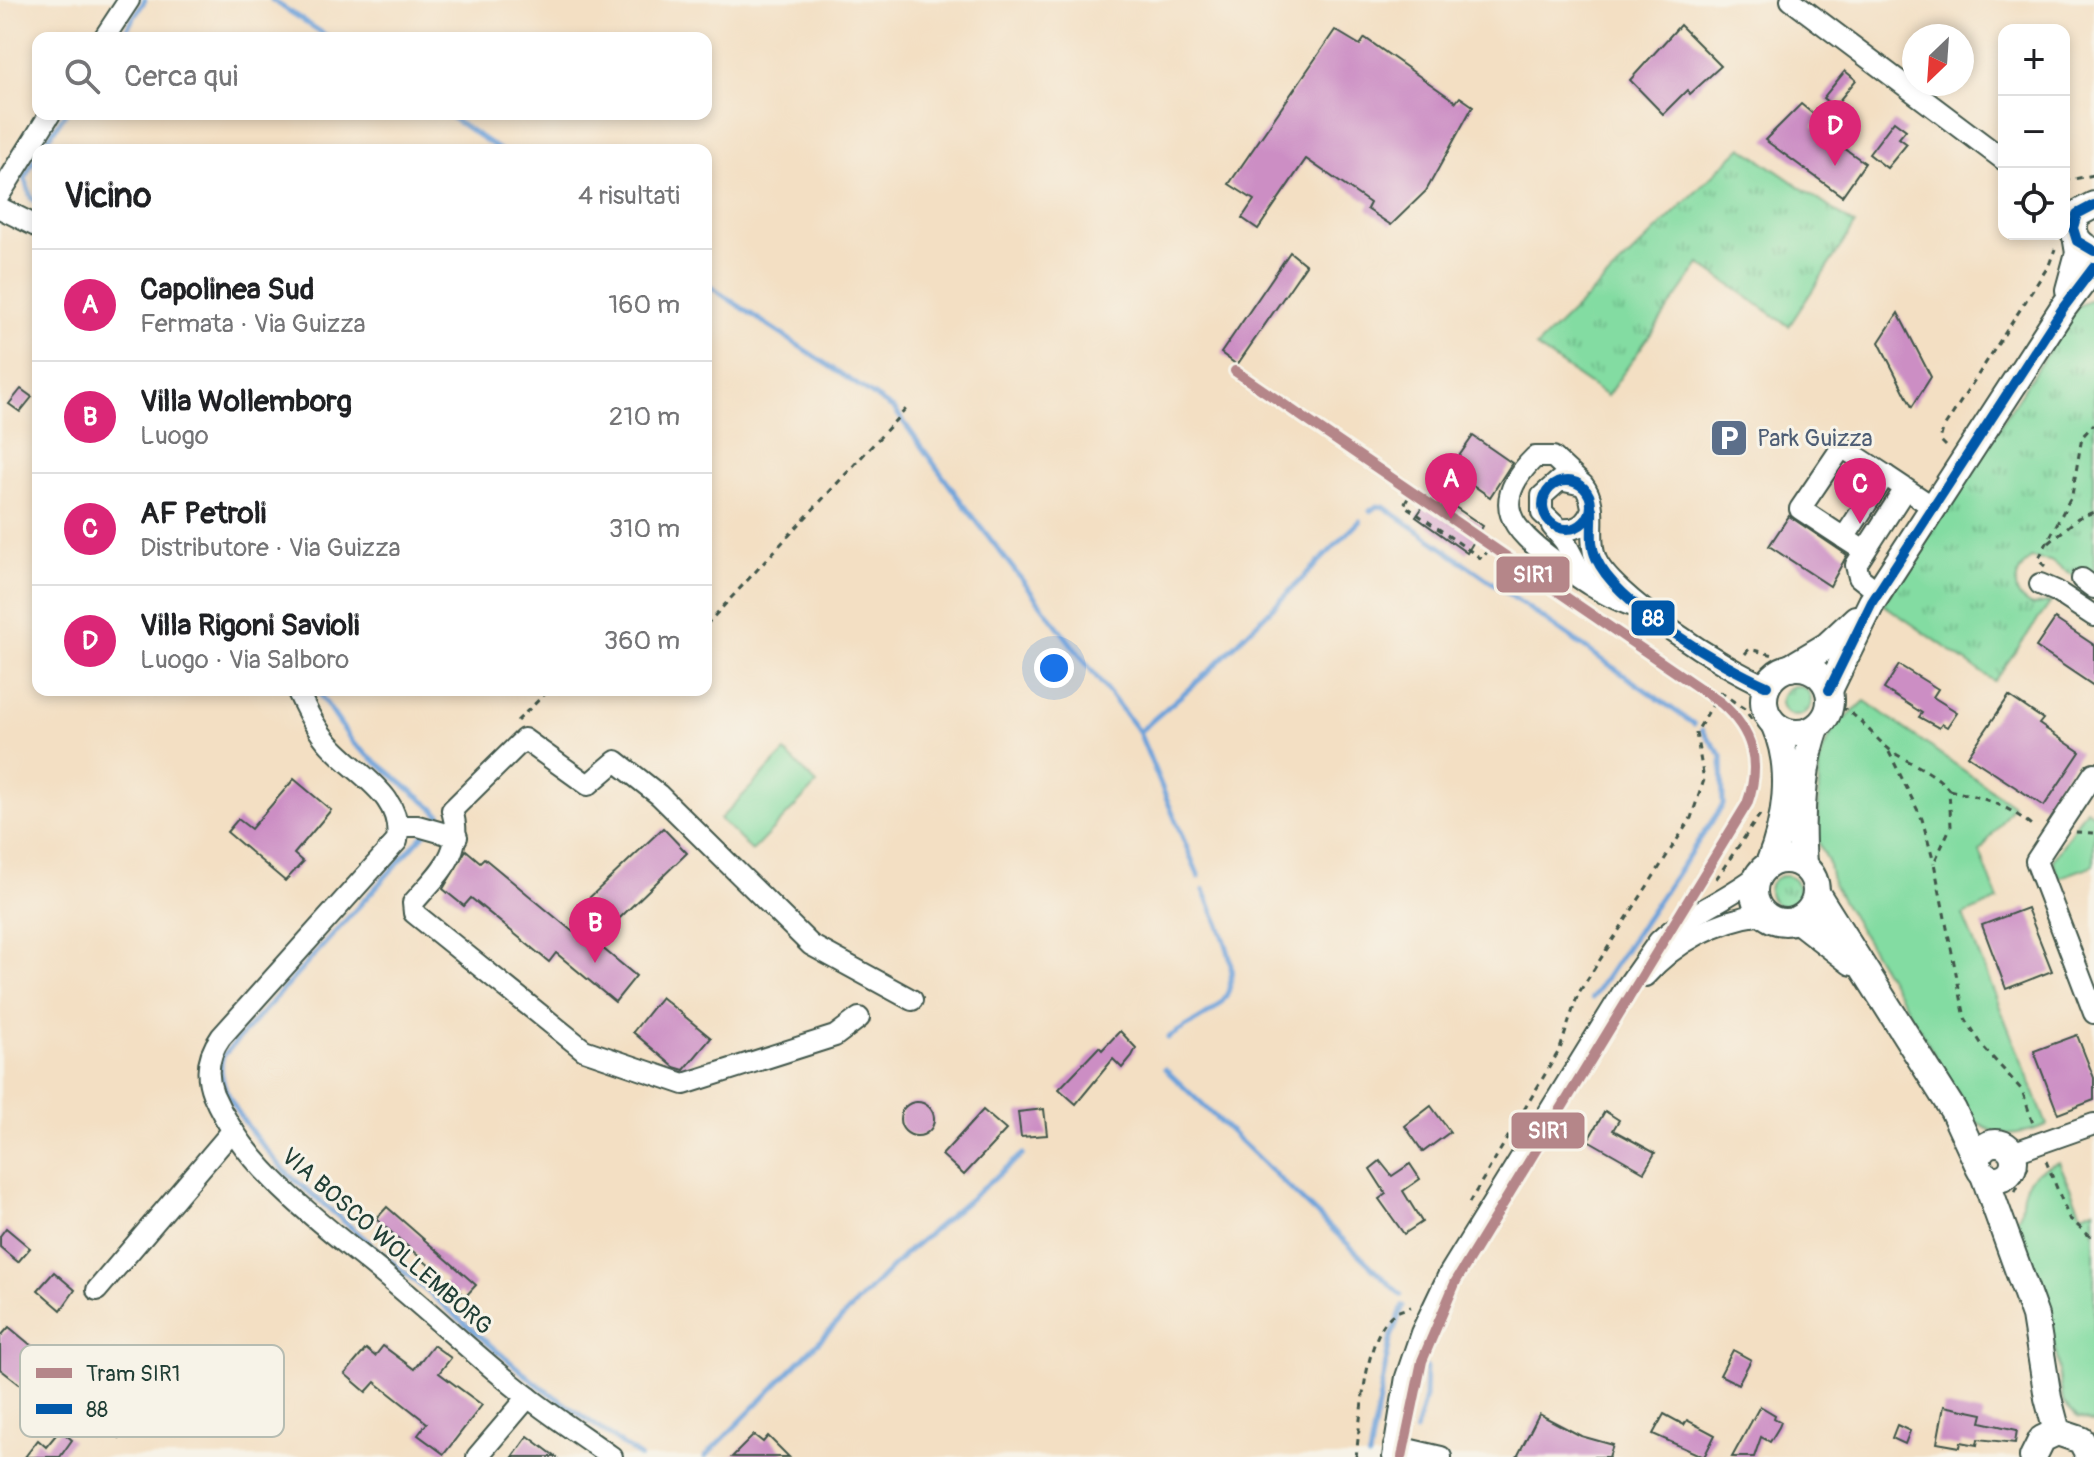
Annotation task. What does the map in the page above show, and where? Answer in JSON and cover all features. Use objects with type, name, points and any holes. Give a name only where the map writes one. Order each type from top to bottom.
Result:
[{"type":"main road","points":[[2063,308],[2079,253],[2073,228],[2078,208]]},
{"type":"main road","points":[[1803,865],[1801,834],[1810,747],[1816,728],[1835,699],[1875,597],[2063,308],[2094,267]]},
{"type":"main road","points":[[1816,893],[1811,909],[1798,920],[1779,922],[1762,914],[1753,896],[1779,838],[1786,765],[1765,727],[1767,686],[1772,677],[1827,646],[1875,597]]},
{"type":"main road","points":[[1790,668],[1800,667],[1818,674],[1835,699]]},
{"type":"main road","points":[[1765,727],[1796,734],[1816,728]]},
{"type":"main road","points":[[1763,870],[1786,860],[1803,865],[1810,873],[1816,893],[1958,1118],[1981,1168],[2035,1316],[2048,1398],[2057,1432]]},
{"type":"main road","points":[[1798,920],[1874,982]]},
{"type":"main road","points":[[1958,1118],[2008,1155]]},
{"type":"main road","points":[[1981,1168],[2002,1178],[2008,1155]]},
{"type":"main road","points":[[1999,1217],[2008,1155]]},
{"type":"main road","points":[[2033,1457],[2042,1439],[2057,1432],[2081,1440],[2090,1457]]},
{"type":"street","points":[[108,32],[129,0]]},
{"type":"street","points":[[1791,0],[1998,155]]},
{"type":"street","points":[[0,194],[46,120]]},
{"type":"street","points":[[0,208],[32,224]]},
{"type":"street","points":[[1864,551],[1800,509],[1842,447],[1933,507]]},
{"type":"street","points":[[1642,609],[1592,588],[1523,538],[1508,512],[1510,492],[1535,457],[1553,457],[1583,485],[1592,501],[1595,559],[1606,576],[1642,609],[1734,670],[1767,686]]},
{"type":"street","points":[[1844,538],[1885,475]]},
{"type":"street","points":[[1583,485],[1560,480],[1546,489],[1542,513],[1592,588]]},
{"type":"street","points":[[1875,597],[1859,577],[1856,565],[1905,489]]},
{"type":"street","points":[[1552,526],[1576,528],[1589,517],[1592,509]]},
{"type":"street","points":[[2040,584],[2094,616]]},
{"type":"street","points":[[300,696],[326,740],[417,828],[457,837]]},
{"type":"street","points":[[859,1018],[835,1036],[696,1083],[684,1084],[584,1050],[414,913],[413,903],[453,855],[457,837],[452,810],[524,739],[588,785],[616,761],[659,795],[811,945],[912,1000]]},
{"type":"street","points":[[2093,1009],[2036,861],[2094,773]]},
{"type":"street","name":"VIA BOSCO WOLLEMBORG","points":[[417,828],[397,841],[214,1046],[207,1073],[213,1094],[233,1130],[259,1164],[308,1211],[528,1397],[612,1457]]},
{"type":"street","points":[[1398,1452],[1401,1401],[1414,1354],[1449,1274],[1623,992],[1648,953],[1674,927],[1710,903],[1736,893],[1763,870]]},
{"type":"street","points":[[1398,1452],[1422,1361],[1456,1281],[1638,984],[1667,954],[1697,935],[1741,917],[1762,914]]},
{"type":"street","points":[[2008,1155],[2042,1152],[2094,1124]]},
{"type":"street","points":[[97,1290],[233,1130]]},
{"type":"street","points":[[477,1457],[528,1397]]},
{"type":"street","points":[[1398,1452],[1441,1457]]},
{"type":"path","points":[[2070,180],[2094,175]]},
{"type":"path","points":[[1952,454],[1940,440],[1943,429],[2049,265],[2075,244]]},
{"type":"path","points":[[712,619],[906,409]]},
{"type":"path","points":[[2038,560],[2072,495],[2082,437],[2094,424]]},
{"type":"path","points":[[1414,488],[1404,505],[1482,559],[1493,543]]},
{"type":"path","points":[[2045,546],[2078,518],[2094,512]]},
{"type":"path","points":[[1720,692],[1765,727]]},
{"type":"path","points":[[1835,699],[1857,715],[1888,748],[1928,772],[1949,790],[2002,804],[2041,833]]},
{"type":"path","points":[[1466,1209],[1560,1049],[1578,994],[1691,818],[1704,780],[1696,733],[1706,712]]},
{"type":"path","points":[[1888,748],[1922,819],[1934,863],[1965,1018],[1984,1048],[2022,1090],[2042,1152],[2069,1218],[2094,1240]]},
{"type":"path","points":[[1934,863],[1951,826],[1949,790]]},
{"type":"path","points":[[1712,885],[1765,803]]},
{"type":"path","points":[[1999,1217],[2013,1212],[2012,1200],[2027,1168],[2042,1152]]},
{"type":"path","points":[[1356,1457],[1371,1357],[1387,1320],[1400,1310],[1408,1309]]},
{"type":"green space","points":[[1742,147],[1855,225],[1789,326],[1700,264],[1607,396],[1536,347]]},
{"type":"green space","points":[[2091,300],[2094,302],[2094,572],[2086,584],[2050,561],[2031,558],[2025,564],[2016,584],[2019,596],[2032,606],[2051,602],[1994,681],[1883,604],[2078,306]]},
{"type":"green space","points":[[1796,686],[1807,690],[1811,701],[1807,712],[1796,716],[1785,712],[1781,701],[1785,690]]},
{"type":"green space","points":[[1865,701],[2013,805],[1980,852],[1998,900],[1963,915],[2047,1125],[2008,1134],[1990,1130],[1973,1119],[1833,885],[1828,861],[1818,841],[1819,766],[1823,750],[1841,715],[1846,718]]},
{"type":"green space","points":[[785,752],[817,784],[752,851],[720,819]]},
{"type":"green space","points":[[2086,809],[2094,815],[2094,865],[2058,878],[2053,860]]},
{"type":"green space","points":[[1784,876],[1795,880],[1799,891],[1795,902],[1784,906],[1773,902],[1769,891],[1773,880]]},
{"type":"green space","points":[[2059,1162],[2081,1213],[2094,1209],[2094,1423],[2078,1418],[2063,1402],[2056,1351],[2017,1219],[2029,1180],[2039,1171]]},
{"type":"building","points":[[1680,25],[1721,66],[1690,94],[1687,90],[1663,114],[1630,80]]},
{"type":"building","points":[[1335,30],[1360,45],[1365,38],[1456,102],[1460,97],[1473,106],[1426,191],[1391,225],[1367,209],[1370,203],[1306,159],[1258,229],[1242,218],[1254,200],[1229,184]]},
{"type":"building","points":[[1845,71],[1856,80],[1834,107],[1823,98]]},
{"type":"building","points":[[1801,104],[1819,119],[1813,126],[1865,163],[1842,196],[1765,140]]},
{"type":"building","points":[[1894,121],[1906,130],[1899,138],[1907,144],[1887,168],[1869,154]]},
{"type":"building","points":[[1290,252],[1306,265],[1237,365],[1221,353]]},
{"type":"building","points":[[1898,313],[1931,377],[1912,407],[1879,342]]},
{"type":"building","points":[[21,389],[32,397],[20,412],[9,404]]},
{"type":"building","points":[[1473,436],[1512,463],[1490,497],[1450,469]]},
{"type":"building","points":[[1433,492],[1483,526],[1467,553],[1416,517]]},
{"type":"building","points":[[1789,516],[1847,555],[1830,586],[1769,546]]},
{"type":"building","points":[[2055,619],[2094,645],[2094,686],[2036,647]]},
{"type":"building","points":[[1899,665],[1938,689],[1933,697],[1957,712],[1947,727],[1942,724],[1939,728],[1919,717],[1922,713],[1884,689]]},
{"type":"building","points":[[2009,696],[2043,719],[2039,724],[2080,752],[2044,806],[1968,756]]},
{"type":"building","points":[[294,779],[331,810],[294,854],[303,862],[285,881],[227,832],[238,819],[251,829]]},
{"type":"building","points":[[663,828],[687,853],[595,942],[636,976],[615,1002],[556,953],[549,962],[471,898],[464,906],[443,889],[466,850],[480,862],[484,858],[573,932],[597,910],[588,899]]},
{"type":"building","points":[[2027,908],[2052,971],[2006,989],[1982,925]]},
{"type":"building","points":[[661,997],[711,1038],[684,1070],[674,1067],[633,1032]]},
{"type":"building","points":[[1120,1031],[1136,1048],[1132,1056],[1122,1068],[1113,1059],[1076,1104],[1059,1089],[1099,1047],[1102,1050]]},
{"type":"building","points":[[2077,1035],[2094,1078],[2094,1100],[2058,1114],[2034,1051]]},
{"type":"building","points":[[917,1102],[929,1107],[934,1119],[929,1131],[917,1136],[905,1131],[900,1119],[905,1107]]},
{"type":"building","points":[[1431,1106],[1450,1132],[1423,1152],[1405,1126]]},
{"type":"building","points":[[1044,1109],[1047,1135],[1021,1137],[1018,1112]]},
{"type":"building","points":[[983,1110],[1006,1130],[964,1175],[942,1155]]},
{"type":"building","points":[[1605,1111],[1619,1120],[1613,1130],[1655,1153],[1644,1172],[1588,1140]]},
{"type":"building","points":[[1380,1161],[1392,1176],[1410,1164],[1420,1179],[1403,1191],[1422,1222],[1404,1234],[1379,1199],[1386,1194],[1370,1169]]},
{"type":"building","points":[[387,1207],[476,1285],[465,1297],[460,1292],[455,1298],[442,1287],[447,1281],[376,1219]]},
{"type":"building","points":[[6,1228],[30,1248],[18,1262],[0,1247],[0,1236]]},
{"type":"building","points":[[54,1272],[75,1290],[61,1310],[38,1290]]},
{"type":"building","points":[[9,1327],[31,1345],[20,1345],[20,1385],[0,1369],[0,1337]]},
{"type":"building","points":[[433,1345],[451,1358],[439,1373],[482,1405],[444,1454],[418,1435],[427,1423],[375,1382],[366,1392],[345,1374],[366,1349],[375,1356],[383,1346],[414,1369]]},
{"type":"building","points":[[1733,1350],[1751,1360],[1738,1384],[1720,1375]]},
{"type":"building","points":[[1760,1406],[1775,1415],[1774,1418],[1781,1422],[1779,1427],[1770,1442],[1761,1437],[1754,1457],[1732,1457]]},
{"type":"building","points":[[1944,1406],[1983,1414],[1981,1422],[2017,1430],[2015,1443],[1978,1439],[1977,1445],[1961,1442],[1960,1447],[1937,1443]]},
{"type":"building","points":[[1539,1414],[1581,1436],[1613,1445],[1609,1457],[1517,1457]]},
{"type":"building","points":[[1664,1414],[1684,1425],[1687,1420],[1715,1435],[1704,1457],[1653,1434]]},
{"type":"building","points":[[1897,1425],[1910,1431],[1905,1444],[1892,1438]]},
{"type":"building","points":[[754,1435],[763,1442],[768,1436],[789,1457],[732,1457]]},
{"type":"building","points":[[528,1436],[556,1457],[513,1457]]},
{"type":"building","points":[[54,1437],[72,1440],[60,1457],[25,1457],[38,1440],[46,1447]]},
{"type":"waterway","points":[[125,32],[145,0]]},
{"type":"waterway","points":[[272,0],[321,32]]},
{"type":"waterway","points":[[44,144],[61,120]]},
{"type":"waterway","points":[[455,120],[491,144]]},
{"type":"waterway","points":[[32,164],[25,178],[32,199]]},
{"type":"waterway","points":[[712,288],[895,410],[1139,732],[1199,877]]},
{"type":"waterway","points":[[1370,511],[1377,506],[1384,507],[1694,724]]},
{"type":"waterway","points":[[1139,732],[1206,674],[1360,521]]},
{"type":"waterway","points":[[321,696],[353,743],[440,814],[433,824]]},
{"type":"waterway","points":[[1592,998],[1723,805],[1722,756],[1702,730]]},
{"type":"waterway","points":[[426,832],[223,1056],[221,1070],[225,1085],[242,1119],[288,1174],[533,1381],[640,1457]]},
{"type":"waterway","points":[[1168,1038],[1215,1008],[1229,991],[1231,962],[1204,890]]},
{"type":"waterway","points":[[1165,1069],[1401,1295]]},
{"type":"waterway","points":[[705,1457],[906,1253],[1023,1154]]},
{"type":"waterway","points":[[1369,1457],[1390,1340],[1403,1306]]},
{"type":"waterway","points":[[1416,1431],[1425,1397],[1426,1367]]},
{"type":"tram line","name":"SIR1","points":[[1235,371],[1721,703],[1741,725],[1754,761],[1752,789],[1747,804],[1456,1281],[1422,1361],[1402,1457]]},
{"type":"transit line","name":"88","points":[[2094,205],[2077,214],[2073,228],[2077,241],[2094,251]]},
{"type":"transit line","name":"88","points":[[1829,690],[1872,602],[2063,308],[2094,267]]},
{"type":"transit line","name":"88","points":[[1567,481],[1584,488],[1591,505],[1584,522],[1567,529],[1550,522],[1543,505],[1550,488],[1567,481]]},
{"type":"transit line","name":"88","points":[[1592,509],[1592,540],[1596,558],[1607,576],[1625,595],[1698,649],[1767,686]]},
{"type":"place","name":"Villa Rigoni Savioli","points":[[1835,166]]},
{"type":"place","name":"Park Guizza","points":[[1729,438]]},
{"type":"place","name":"Capolinea Sud","points":[[1451,519]]},
{"type":"place","name":"AF Petroli","points":[[1860,524]]},
{"type":"place","name":"Villa Wollemborg","points":[[595,963]]}]
